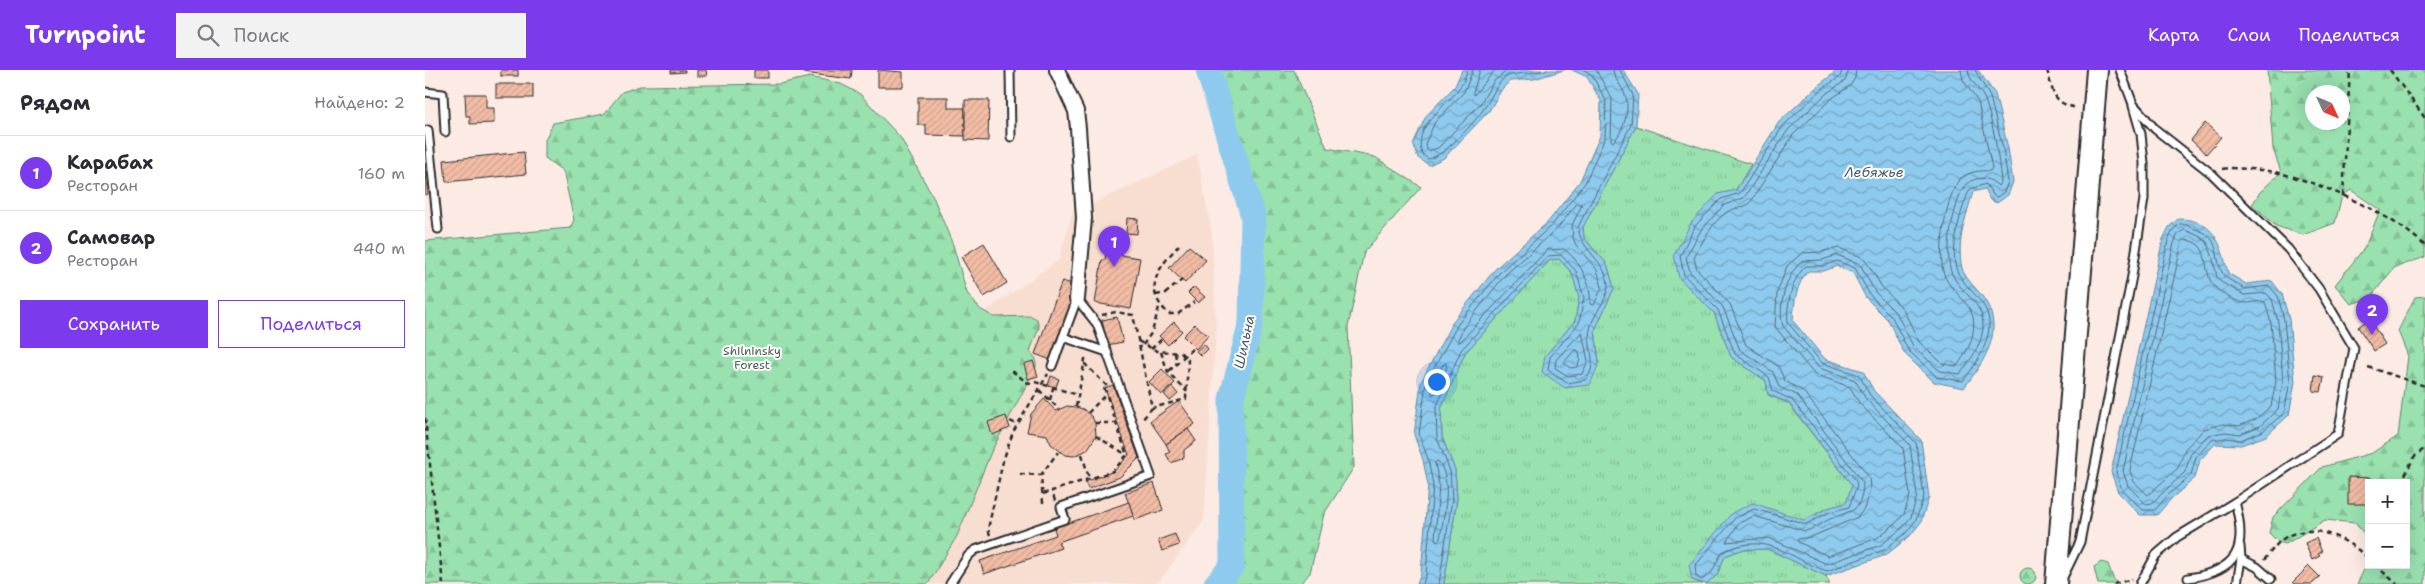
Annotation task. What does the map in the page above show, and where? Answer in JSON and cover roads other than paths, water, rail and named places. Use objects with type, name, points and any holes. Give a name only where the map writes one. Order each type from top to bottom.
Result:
[{"type":"street","points":[[1057,70],[1076,112],[1078,128],[1084,218],[1077,299]]},
{"type":"street","points":[[2057,584],[2097,70]]},
{"type":"lane","points":[[1010,70],[1011,137]]},
{"type":"lane","points":[[2057,584],[2080,542],[2132,276],[2144,199],[2144,163],[2141,134],[2133,104],[2120,70]]},
{"type":"lane","points":[[425,92],[443,94],[445,132]]},
{"type":"lane","points":[[2133,104],[2155,129],[2212,174],[2288,250],[2319,289],[2354,348],[2338,434],[2235,502],[2177,537],[2156,555],[2140,584]]},
{"type":"lane","points":[[425,130],[428,130],[438,229]]},
{"type":"lane","points":[[950,584],[968,556],[975,550],[1065,518],[1061,508],[1151,476],[1097,324],[1077,299],[1053,366]]},
{"type":"lane","points":[[1063,337],[1107,352]]},
{"type":"lane","points":[[2235,502],[2241,523],[2241,559],[2237,584]]},
{"type":"lane","points":[[2188,578],[2204,576],[2218,570],[2232,561],[2240,546]]},
{"type":"lane","points":[[2241,559],[2257,567],[2271,579]]},
{"type":"water","points":[[1462,70],[1564,70],[1534,79],[1510,81],[1502,89],[1489,111],[1444,158],[1429,165],[1418,158],[1413,144],[1426,116],[1455,86]]},
{"type":"water","points":[[1572,70],[1623,70],[1638,94],[1636,126],[1583,227],[1584,238],[1607,264],[1614,288],[1595,330],[1599,363],[1590,385],[1565,388],[1542,372],[1545,356],[1575,321],[1579,298],[1572,273],[1559,259],[1550,260],[1465,353],[1441,409],[1442,437],[1455,470],[1457,499],[1444,584],[1417,584],[1421,574],[1428,485],[1423,460],[1414,435],[1421,382],[1453,321],[1497,267],[1548,222],[1580,181],[1600,136],[1601,101],[1587,77]]},
{"type":"water","name":"Лебяжье","points":[[1838,70],[1978,70],[1995,94],[2008,148],[2013,182],[2008,195],[1997,203],[1990,200],[1985,189],[1973,192],[1960,249],[1963,271],[1982,296],[1993,320],[1990,344],[1986,355],[1964,388],[1934,382],[1904,353],[1888,320],[1866,298],[1853,273],[1837,266],[1824,271],[1808,271],[1798,288],[1793,321],[1825,359],[1863,371],[1874,391],[1921,440],[1929,497],[1921,522],[1910,536],[1886,555],[1826,576],[1767,549],[1741,550],[1725,556],[1717,575],[1706,584],[1692,580],[1689,565],[1732,513],[1753,503],[1804,520],[1828,508],[1846,503],[1852,485],[1789,403],[1768,394],[1766,381],[1731,357],[1714,313],[1679,278],[1674,255],[1691,223],[1718,194],[1736,190],[1779,122]]},
{"type":"water","points":[[2178,219],[2200,223],[2208,228],[2219,243],[2228,273],[2246,284],[2272,281],[2282,294],[2289,319],[2295,382],[2289,415],[2266,436],[2241,445],[2215,444],[2200,460],[2195,478],[2171,499],[2157,515],[2140,515],[2118,492],[2111,472],[2163,239],[2169,227]]},
{"type":"waterway","name":"Шильна","points":[[1208,70],[1253,216],[1251,323],[1231,399],[1232,566],[1216,584]]},
{"type":"place","name":"Карабах","points":[[1114,267]]},
{"type":"place","name":"Самовар","points":[[2372,335]]},
{"type":"park label","name":"Shilninsky Forest","points":[[752,358]]}]
